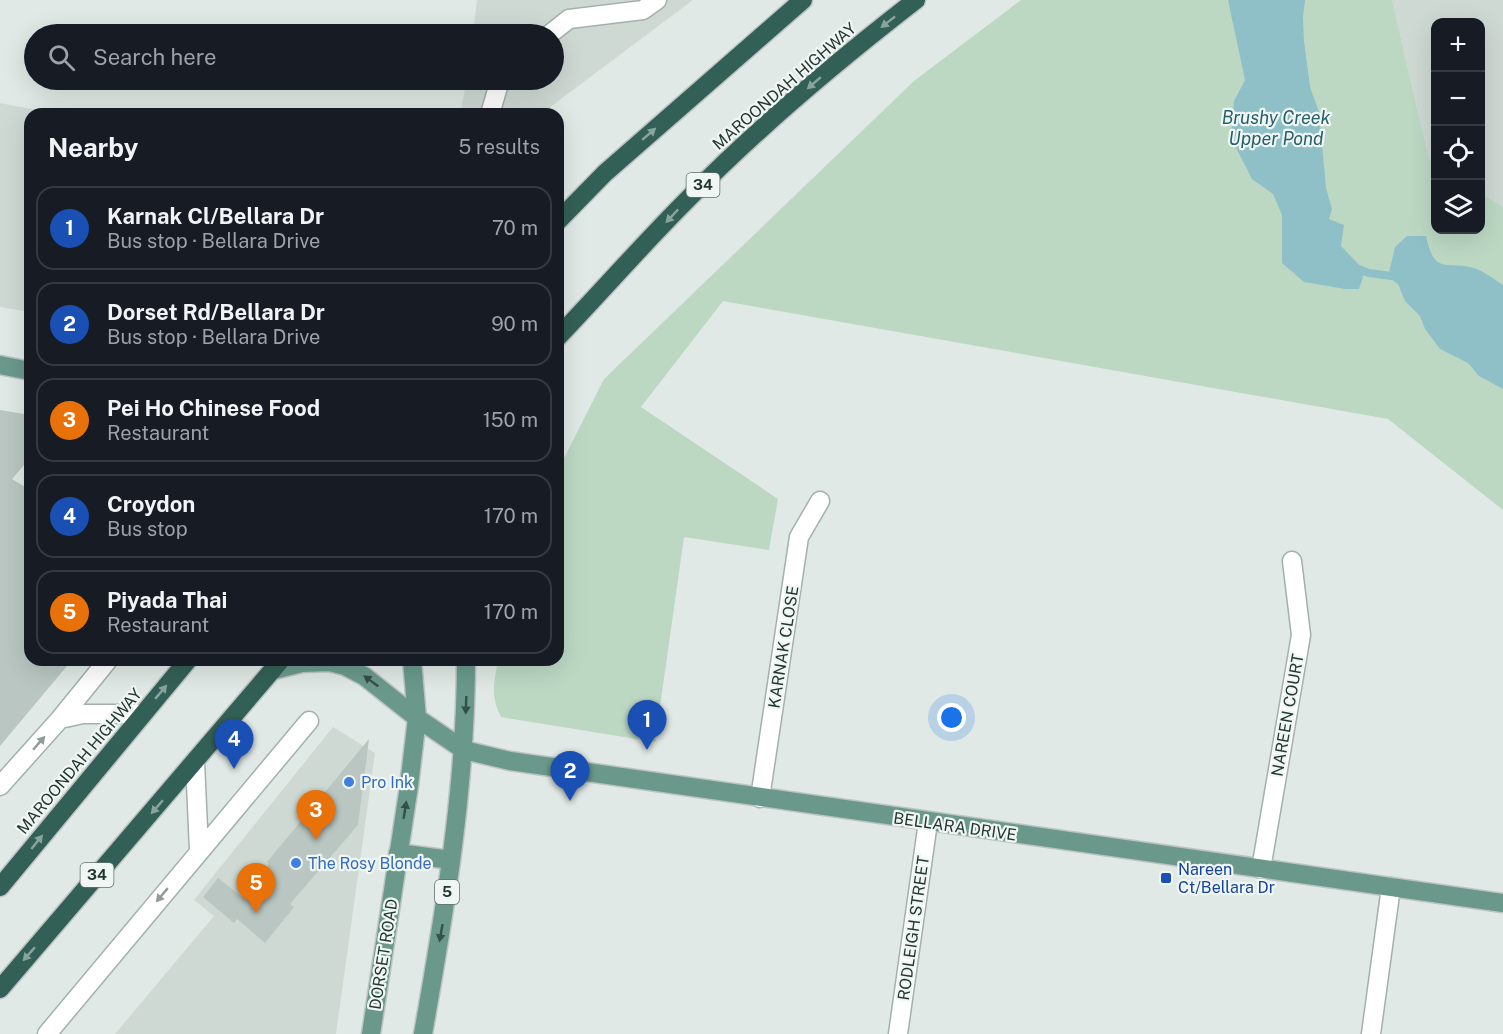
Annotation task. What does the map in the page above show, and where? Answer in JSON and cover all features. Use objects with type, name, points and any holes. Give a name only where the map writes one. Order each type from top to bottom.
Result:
[{"type":"highway","points":[[564,208],[803,0]]},
{"type":"highway","name":"MAROONDAH HIGHWAY","points":[[564,332],[695,192],[778,114],[916,0]]},
{"type":"highway","name":"MAROONDAH HIGHWAY","points":[[0,887],[183,666]]},
{"type":"highway","name":"34","points":[[0,989],[277,666]]},
{"type":"main road","points":[[0,365],[24,370]]},
{"type":"main road","name":"BELLARA DRIVE","points":[[345,666],[371,681],[417,718],[464,750],[510,762],[1503,903]]},
{"type":"main road","name":"DORSET ROAD","points":[[371,1034],[417,718],[413,666]]},
{"type":"main road","name":"5","points":[[423,1034],[446,902],[464,750],[466,666]]},
{"type":"main road","points":[[398,853],[451,860]]},
{"type":"street","points":[[563,24],[569,19],[643,10],[657,0]]},
{"type":"street","points":[[492,108],[497,90]]},
{"type":"street","name":"KARNAK CLOSE","points":[[760,798],[799,537],[820,501]]},
{"type":"street","name":"NAREEN COURT","points":[[1261,869],[1301,635],[1292,561]]},
{"type":"street","points":[[0,786],[60,719],[103,666]]},
{"type":"street","points":[[60,719],[83,714],[142,714]]},
{"type":"street","points":[[47,1034],[309,721]]},
{"type":"street","points":[[195,762],[199,850]]},
{"type":"street","name":"RODLEIGH STREET","points":[[898,1034],[928,822]]},
{"type":"street","points":[[1371,1034],[1391,887]]},
{"type":"shaded area","points":[[477,0],[693,0],[549,108],[461,108],[465,90],[564,90],[564,24],[474,24]]},
{"type":"shaded area","points":[[1392,0],[1503,0],[1503,207],[1485,196],[1485,18],[1431,18],[1431,160]]},
{"type":"shaded area","points":[[0,103],[26,108],[24,108],[24,311],[0,307]]},
{"type":"shaded area","points":[[333,727],[375,753],[336,1034],[115,1034],[214,916],[194,900]]},
{"type":"green space","points":[[1021,0],[1392,0],[1431,160],[1431,234],[1485,234],[1485,196],[1503,207],[1503,510],[1388,419],[723,301],[641,407],[778,499],[769,550],[684,537],[655,742],[501,717],[494,696],[497,666],[564,666],[564,458],[604,379],[914,81]]},
{"type":"water","name":"Brushy Creek Upper Pond","points":[[1228,0],[1305,0],[1304,41],[1310,87],[1319,112],[1326,188],[1332,209],[1329,219],[1344,225],[1341,246],[1365,271],[1359,289],[1304,282],[1282,263],[1282,215],[1273,194],[1252,179],[1231,138],[1234,101],[1245,80]]},
{"type":"water","points":[[1407,236],[1426,236],[1429,249],[1438,262],[1474,268],[1503,285],[1503,389],[1479,376],[1468,363],[1440,349],[1425,329],[1420,316],[1405,301],[1398,284],[1388,277],[1395,247]]},
{"type":"building","points":[[0,410],[24,414],[24,465],[12,479],[24,486],[24,666],[67,666],[0,746]]},
{"type":"building","points":[[369,739],[358,825],[290,904],[294,907],[265,943],[237,919],[234,923],[203,897],[218,878],[242,897],[269,864],[267,862]]},
{"type":"waterway","points":[[1356,268],[1369,273],[1399,277]]},
{"type":"place","name":"Karnak Cl/Bellara Dr","points":[[647,750]]},
{"type":"place","name":"Croydon","points":[[234,769]]},
{"type":"place","name":"Pro Ink","points":[[349,782]]},
{"type":"place","name":"Dorset Rd/Bellara Dr","points":[[570,801]]},
{"type":"place","name":"Pei Ho Chinese Food","points":[[316,840]]},
{"type":"place","name":"The Rosy Blonde","points":[[296,863]]},
{"type":"place","name":"Nareen Ct/Bellara Dr","points":[[1166,878]]},
{"type":"place","name":"Piyada Thai","points":[[256,913]]}]
